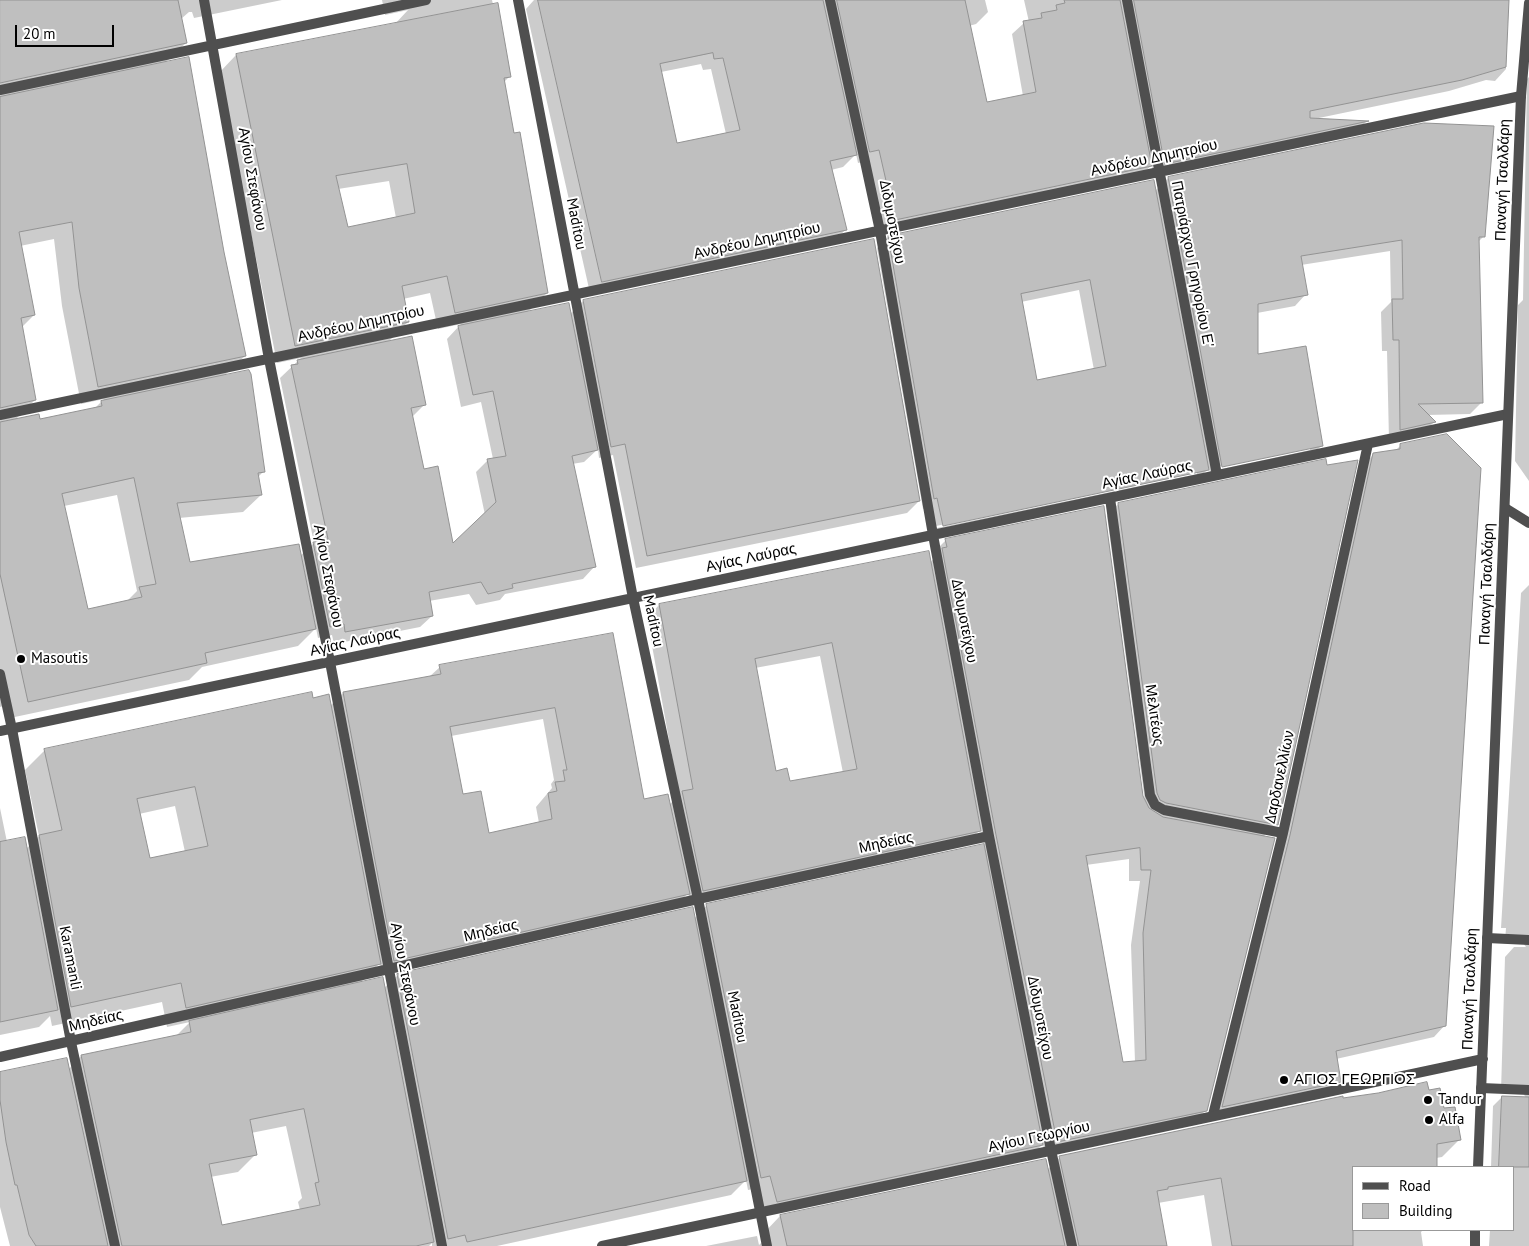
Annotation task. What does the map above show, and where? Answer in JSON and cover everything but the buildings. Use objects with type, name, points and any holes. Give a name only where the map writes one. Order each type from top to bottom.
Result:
[{"type":"street","name":"Αγίου Στεφάνου","points":[[204,0],[269,359],[330,662],[442,1246]]},
{"type":"street","points":[[0,90],[426,0]]},
{"type":"street","name":"Maditou","points":[[518,0],[633,598],[698,899],[767,1246]]},
{"type":"street","name":"Διδυμοτείχου","points":[[830,0],[880,230],[933,535],[989,836],[1050,1150],[1072,1246]]},
{"type":"street","name":"Πατριάρχου Γρηγορίου Ε'","points":[[1127,0],[1158,172],[1217,475]]},
{"type":"street","name":"Παναγή Τσαλδάρη","points":[[1478,1166],[1521,96],[1529,3]]},
{"type":"street","name":"Ανδρέου Δημητρίου","points":[[0,415],[1521,96]]},
{"type":"street","name":"Αγίας Λαύρας","points":[[0,731],[1508,414]]},
{"type":"street","name":"Δαρδανελλίων","points":[[1213,1115],[1283,832],[1368,444]]},
{"type":"street","name":"Μελιτέως","points":[[1110,498],[1152,802],[1164,810],[1283,832]]},
{"type":"street","points":[[1505,508],[1528,521]]},
{"type":"street","name":"Karamanli","points":[[0,674],[12,729],[70,1042],[115,1246]]},
{"type":"street","name":"Μηδείας","points":[[0,1057],[698,899],[989,836]]},
{"type":"street","points":[[1487,938],[1529,940]]},
{"type":"street","name":"Αγίου Γεωργίου","points":[[602,1246],[1483,1058]]},
{"type":"street","points":[[1481,1088],[1529,1090]]},
{"type":"street","points":[[1474,1246],[1475,1231]]},
{"type":"place","name":"Masoutis","points":[[21,659]]},
{"type":"place","name":"ΑΓΙΟΣ ΓΕΩΡΓΙΟΣ","points":[[1284,1080]]},
{"type":"place","name":"Tandur","points":[[1428,1100]]},
{"type":"place","name":"Alfa","points":[[1429,1120]]}]
